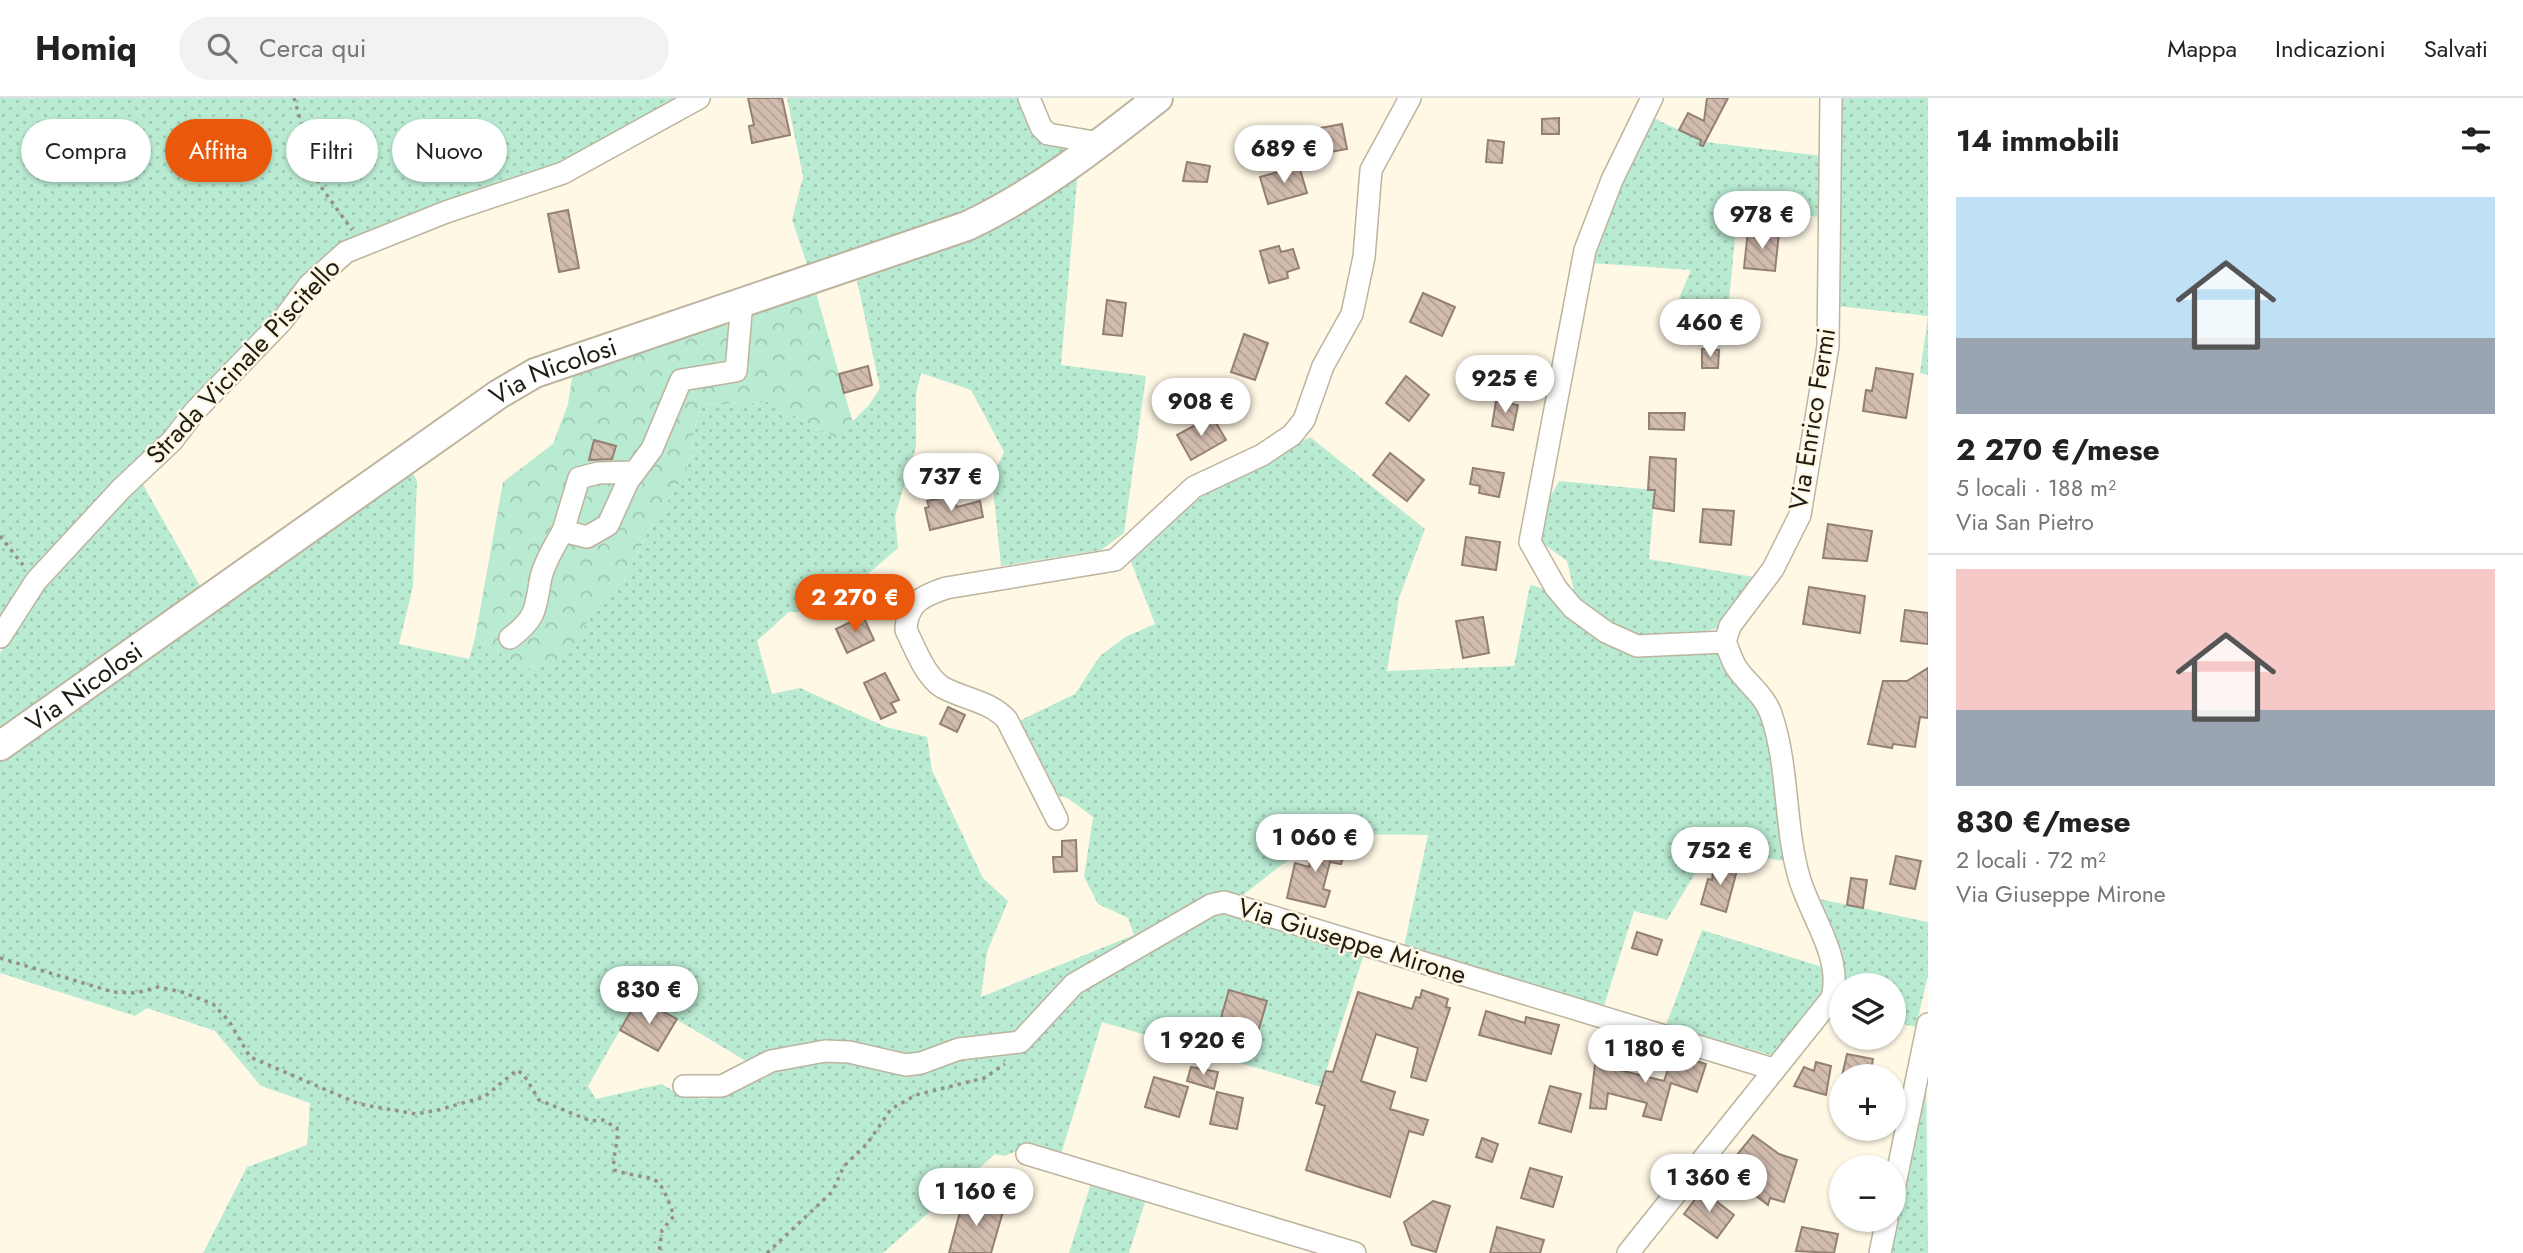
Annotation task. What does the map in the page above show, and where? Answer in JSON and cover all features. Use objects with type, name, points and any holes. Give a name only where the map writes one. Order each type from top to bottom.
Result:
[{"type":"main road","name":"Via Nicolosi","points":[[0,746],[523,380],[574,358],[967,226],[1009,207],[1158,98]]},
{"type":"street","name":"Strada Vicinale Piscitello","points":[[0,637],[36,580],[121,489],[172,440],[195,411],[282,321],[309,285],[346,252],[446,212],[563,173],[699,98]]},
{"type":"street","points":[[1029,98],[1041,127],[1048,134],[1100,143]]},
{"type":"street","points":[[1057,819],[999,711],[942,687],[931,676],[906,630],[911,606],[925,595],[946,588],[1115,560],[1194,487],[1262,455],[1292,435],[1304,420],[1323,366],[1352,314],[1364,257],[1371,170],[1410,98]]},
{"type":"street","points":[[1628,1253],[1832,998],[1836,974],[1800,878],[1790,838],[1780,743],[1769,710],[1751,683],[1736,668],[1725,642],[1637,646],[1606,632],[1573,608],[1556,588],[1530,542],[1585,250],[1612,180],[1652,98]]},
{"type":"street","name":"Via Enrico Fermi","points":[[1725,642],[1730,626],[1773,569],[1800,515],[1828,346],[1831,98]]},
{"type":"street","points":[[562,531],[587,537],[608,525],[634,472],[652,449],[681,380],[736,371],[742,302]]},
{"type":"street","points":[[510,638],[526,626],[539,600],[541,576],[562,531],[579,478],[598,473],[634,472]]},
{"type":"street","name":"Via Giuseppe Mirone","points":[[684,1086],[722,1086],[771,1061],[825,1051],[849,1052],[905,1065],[921,1063],[959,1049],[1020,1042],[1074,984],[1211,905],[1224,902],[1773,1069]]},
{"type":"street","points":[[1901,1155],[1928,1024]]},
{"type":"street","points":[[1027,1154],[1355,1253]]},
{"type":"street","points":[[1880,1253],[1884,1232]]},
{"type":"path","points":[[295,98],[319,184],[363,245]]},
{"type":"path","points":[[0,536],[36,580]]},
{"type":"path","points":[[0,958],[113,992],[136,993],[159,987],[213,1004],[250,1057],[359,1104],[416,1114],[438,1110],[484,1097],[517,1070],[524,1075],[539,1100],[591,1121],[603,1120],[617,1128],[619,1142],[613,1157],[614,1170],[649,1176],[662,1184],[674,1216],[662,1230],[659,1253]]},
{"type":"path","points":[[767,1253],[832,1192],[844,1166],[867,1143],[891,1109],[916,1095],[984,1078],[996,1072],[1005,1064],[1013,1042]]},
{"type":"green space","points":[[0,98],[683,98],[576,156],[350,243],[23,582],[0,616]]},
{"type":"green space","points":[[787,98],[1023,98],[1029,109],[1081,146],[1001,200],[809,270],[792,220],[803,177]]},
{"type":"green space","points":[[1840,98],[1928,98],[1928,316],[1837,306]]},
{"type":"green space","points":[[1651,117],[1705,142],[1822,156],[1820,217],[1738,208],[1725,341],[1664,334],[1691,270],[1591,263],[1596,242]]},
{"type":"green space","points":[[1078,169],[1061,365],[1146,376],[1124,533],[1101,550],[1001,566],[992,478],[1004,452],[971,390],[921,373],[916,394],[916,447],[895,516],[898,548],[825,611],[789,612],[757,641],[772,694],[800,688],[886,727],[927,737],[932,770],[983,878],[1008,901],[987,952],[981,997],[1134,935],[1128,918],[1098,904],[1084,877],[1093,817],[1069,799],[1057,795],[1017,722],[1075,694],[1100,656],[1125,637],[1155,624],[1130,559],[1202,496],[1310,437],[1425,529],[1399,598],[1387,671],[1514,666],[1530,585],[1545,590],[1599,634],[1631,647],[1664,653],[1718,654],[1768,723],[1774,744],[1780,834],[1788,862],[1711,847],[1667,920],[1634,911],[1603,1009],[1404,946],[1428,835],[1354,836],[1310,848],[1282,864],[1239,898],[1226,897],[1209,902],[1071,981],[1019,1037],[958,1044],[928,1057],[907,1059],[852,1047],[818,1047],[751,1064],[654,1006],[634,1006],[588,1086],[596,1099],[662,1084],[681,1096],[704,1099],[725,1093],[768,1068],[803,1059],[845,1056],[892,1069],[921,1070],[965,1053],[1022,1045],[1038,1032],[1078,987],[1098,973],[1219,908],[1365,951],[1321,1087],[1102,1022],[1060,1157],[1029,1146],[1004,1156],[995,1154],[883,1253],[203,1253],[247,1167],[307,1145],[310,1103],[261,1086],[215,1031],[147,1008],[135,1016],[0,973],[0,759],[410,469],[417,480],[413,586],[399,644],[469,659],[475,638],[527,669],[565,658],[598,603],[625,578],[646,536],[686,472],[700,405],[768,402],[836,438],[869,405],[880,388],[856,276],[1003,223],[1031,206]]},
{"type":"green space","points":[[815,289],[853,423],[836,438],[768,402],[700,405],[686,472],[646,536],[625,578],[598,603],[566,658],[527,669],[475,638],[503,482],[553,444],[568,404],[573,371],[718,321],[736,329],[748,326],[758,306]]},
{"type":"green space","points":[[1928,316],[1928,375],[1920,373]]},
{"type":"green space","points":[[141,481],[203,591],[0,733],[0,653],[47,584]]},
{"type":"green space","points":[[1559,481],[1655,490],[1649,559],[1760,578],[1724,625],[1664,638],[1625,635],[1576,599],[1567,561],[1545,545],[1540,534],[1547,502]]},
{"type":"green space","points":[[1815,898],[1928,922],[1928,975],[1916,1027],[1906,1025],[1906,973],[1841,973]]},
{"type":"green space","points":[[1702,930],[1826,968],[1829,976],[1821,998],[1771,1055],[1666,1025]]},
{"type":"green space","points":[[1926,1075],[1928,1253],[1887,1253],[1892,1232],[1906,1232],[1906,1166]]},
{"type":"green space","points":[[1091,1183],[1146,1199],[1129,1253],[1069,1253]]},
{"type":"building","points":[[748,98],[782,98],[790,135],[752,143],[749,126],[754,125]]},
{"type":"building","points":[[1707,98],[1728,98],[1703,146],[1700,145],[1701,140],[1679,130],[1688,113],[1704,121]]},
{"type":"building","points":[[1559,118],[1559,134],[1542,134],[1542,119]]},
{"type":"building","points":[[1342,124],[1347,149],[1319,154],[1315,129]]},
{"type":"building","points":[[1488,140],[1504,142],[1502,163],[1486,162]]},
{"type":"building","points":[[1187,162],[1210,166],[1207,182],[1183,181]]},
{"type":"building","points":[[1299,166],[1307,193],[1268,204],[1260,177]]},
{"type":"building","points":[[568,210],[579,268],[559,272],[548,214]]},
{"type":"building","points":[[1748,230],[1779,233],[1775,271],[1744,268]]},
{"type":"building","points":[[1279,246],[1281,252],[1293,249],[1299,268],[1287,272],[1288,278],[1269,283],[1260,251]]},
{"type":"building","points":[[1423,293],[1455,307],[1442,336],[1410,322]]},
{"type":"building","points":[[1107,300],[1126,303],[1122,336],[1103,334]]},
{"type":"building","points":[[1244,334],[1268,343],[1255,380],[1231,372]]},
{"type":"building","points":[[1702,349],[1719,350],[1718,368],[1702,368]]},
{"type":"building","points":[[868,366],[872,385],[844,393],[839,374]]},
{"type":"building","points":[[1876,368],[1913,374],[1906,418],[1863,411],[1866,390],[1872,391]]},
{"type":"building","points":[[1406,376],[1429,395],[1409,421],[1386,403]]},
{"type":"building","points":[[1496,401],[1518,405],[1513,430],[1492,426]]},
{"type":"building","points":[[1649,413],[1685,413],[1684,430],[1649,429]]},
{"type":"building","points":[[1212,416],[1226,440],[1191,460],[1177,435]]},
{"type":"building","points":[[594,440],[616,446],[612,459],[589,460]]},
{"type":"building","points":[[1390,453],[1424,480],[1407,501],[1373,475]]},
{"type":"building","points":[[1650,457],[1676,459],[1674,511],[1653,508],[1655,490],[1648,490]]},
{"type":"building","points":[[1473,468],[1504,473],[1499,497],[1479,493],[1480,486],[1470,484]]},
{"type":"building","points":[[951,496],[957,507],[980,501],[983,517],[930,530],[925,508],[929,507],[927,501]]},
{"type":"building","points":[[1703,509],[1734,511],[1731,545],[1700,542]]},
{"type":"building","points":[[1828,524],[1872,531],[1867,561],[1823,558]]},
{"type":"building","points":[[1466,537],[1500,542],[1496,570],[1462,565]]},
{"type":"building","points":[[1809,587],[1865,596],[1860,633],[1803,624]]},
{"type":"building","points":[[1905,610],[1928,613],[1928,644],[1901,641]]},
{"type":"building","points":[[863,616],[874,640],[847,653],[836,629]]},
{"type":"building","points":[[1483,617],[1489,653],[1463,658],[1456,621]]},
{"type":"building","points":[[1928,668],[1928,718],[1920,717],[1915,747],[1893,744],[1892,748],[1868,744],[1883,681],[1907,681]]},
{"type":"building","points":[[885,673],[899,700],[891,703],[896,712],[881,719],[864,683]]},
{"type":"building","points":[[948,707],[965,715],[957,732],[940,724]]},
{"type":"building","points":[[1076,840],[1077,871],[1054,872],[1053,857],[1062,857],[1062,841]]},
{"type":"building","points":[[1349,841],[1341,864],[1330,862],[1323,889],[1330,891],[1325,907],[1287,898],[1295,863],[1309,867],[1311,857],[1295,853]]},
{"type":"building","points":[[1896,856],[1921,861],[1915,889],[1890,884]]},
{"type":"building","points":[[1714,863],[1738,866],[1726,912],[1701,904],[1708,879],[1712,880]]},
{"type":"building","points":[[1851,878],[1867,880],[1863,908],[1847,905]]},
{"type":"building","points":[[1637,932],[1662,940],[1657,955],[1632,948]]},
{"type":"building","points":[[1229,990],[1267,1001],[1256,1039],[1218,1028]]},
{"type":"building","points":[[1422,990],[1448,999],[1446,1007],[1450,1008],[1426,1081],[1411,1077],[1418,1048],[1376,1034],[1361,1081],[1395,1092],[1390,1109],[1428,1120],[1423,1135],[1409,1131],[1390,1197],[1306,1170],[1325,1106],[1316,1103],[1326,1071],[1333,1072],[1358,992],[1412,1009]]},
{"type":"building","points":[[634,1006],[649,1014],[653,1006],[677,1019],[658,1051],[620,1030]]},
{"type":"building","points":[[1486,1011],[1525,1023],[1526,1017],[1559,1025],[1551,1054],[1479,1035]]},
{"type":"building","points":[[1847,1054],[1873,1059],[1872,1064],[1845,1064]]},
{"type":"building","points":[[1679,1056],[1706,1064],[1697,1092],[1671,1083],[1661,1120],[1643,1116],[1647,1103],[1608,1093],[1606,1109],[1590,1108],[1595,1064],[1664,1081],[1671,1061],[1677,1063]]},
{"type":"building","points":[[1816,1062],[1829,1065],[1826,1095],[1794,1086],[1804,1067],[1814,1071]]},
{"type":"building","points":[[1191,1067],[1218,1072],[1214,1089],[1187,1081]]},
{"type":"building","points":[[1154,1077],[1188,1087],[1179,1117],[1145,1107]]},
{"type":"building","points":[[1550,1086],[1581,1094],[1571,1132],[1539,1123]]},
{"type":"building","points":[[1217,1092],[1243,1098],[1237,1129],[1210,1124]]},
{"type":"building","points":[[1753,1135],[1779,1154],[1797,1160],[1784,1202],[1770,1198],[1768,1205],[1747,1189],[1755,1179],[1732,1161]]},
{"type":"building","points":[[1482,1138],[1498,1144],[1492,1162],[1476,1157]]},
{"type":"building","points":[[1530,1168],[1562,1177],[1553,1207],[1521,1198]]},
{"type":"building","points":[[1702,1190],[1734,1215],[1717,1238],[1684,1214]]},
{"type":"building","points":[[964,1197],[1004,1208],[991,1253],[949,1253]]},
{"type":"building","points":[[1433,1201],[1450,1206],[1436,1252],[1412,1245],[1404,1222]]},
{"type":"building","points":[[1497,1227],[1544,1240],[1540,1253],[1490,1253]]},
{"type":"building","points":[[1802,1227],[1838,1234],[1834,1253],[1796,1251]]}]
